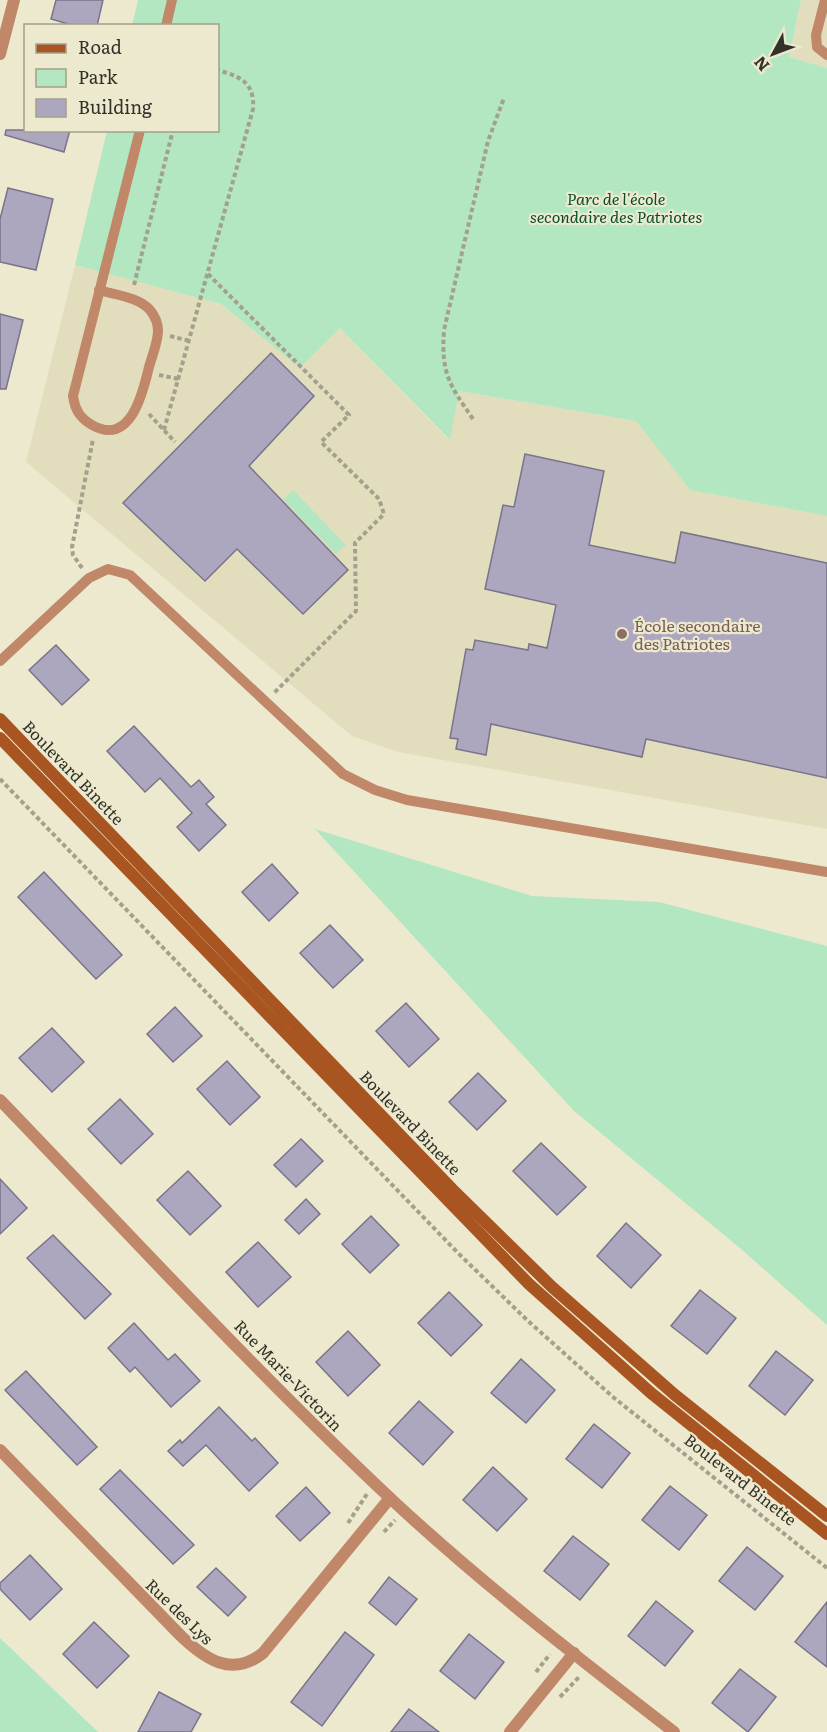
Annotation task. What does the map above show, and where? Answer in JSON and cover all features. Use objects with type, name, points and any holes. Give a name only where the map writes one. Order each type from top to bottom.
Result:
[{"type":"street","points":[[0,54],[14,0]]},
{"type":"street","name":"Boulevard Binette","points":[[0,719],[452,1189],[552,1287],[629,1357],[827,1516]]},
{"type":"street","name":"Boulevard Binette","points":[[0,738],[514,1270],[651,1393],[827,1534]]},
{"type":"street","name":"Rue Marie-Victorin","points":[[0,1100],[288,1399],[390,1498],[472,1570],[674,1732]]},
{"type":"street","name":"Rue des Lys","points":[[0,1450],[181,1636],[206,1658],[222,1665],[242,1664],[263,1653],[390,1498]]},
{"type":"street","points":[[510,1732],[574,1653]]},
{"type":"lane","points":[[166,24],[172,0]]},
{"type":"lane","points":[[825,0],[816,47],[827,56]]},
{"type":"lane","points":[[99,290],[140,302],[156,319],[158,333],[139,405],[131,418],[122,425],[109,429],[96,427],[83,419],[75,410],[73,396],[99,290],[139,132]]},
{"type":"lane","points":[[0,661],[88,578],[108,569],[130,575],[344,774],[375,790],[407,800],[827,872]]},
{"type":"path","points":[[164,430],[190,341],[254,98],[241,78],[219,70]]},
{"type":"path","points":[[473,420],[449,383],[442,358],[444,330],[488,141],[504,98]]},
{"type":"path","points":[[142,292],[133,286],[172,132]]},
{"type":"path","points":[[208,274],[349,415],[321,442],[379,499],[384,509],[384,514],[355,543],[356,611],[266,702]]},
{"type":"path","points":[[169,327],[170,336],[190,341]]},
{"type":"path","points":[[148,414],[176,442]]},
{"type":"path","points":[[88,578],[73,555],[72,548],[96,427]]},
{"type":"path","name":"Boulevard Binette","points":[[0,778],[458,1253],[526,1320],[652,1430],[827,1568]]},
{"type":"path","points":[[343,1533],[356,1507]]},
{"type":"shaded area","points":[[801,0],[827,0],[827,68],[789,57]]},
{"type":"shaded area","points":[[75,265],[221,304],[300,368],[340,328],[449,440],[459,391],[636,421],[690,490],[827,516],[827,829],[398,752],[352,736],[26,462]]},
{"type":"green space","name":"Parc de l'école secondaire des Patriotes","points":[[138,0],[801,0],[789,57],[827,68],[827,516],[690,490],[636,421],[459,391],[450,440],[340,328],[300,368],[221,304],[75,265],[107,132],[219,132],[219,24],[132,24]]},
{"type":"green space","points":[[293,490],[346,545],[336,554],[283,500]]},
{"type":"green space","points":[[315,829],[532,896],[659,902],[827,946],[827,1325],[741,1249],[573,1110]]},
{"type":"green space","points":[[0,1638],[98,1732],[0,1732]]},
{"type":"building","points":[[56,0],[103,0],[97,24],[68,24],[51,19]]},
{"type":"building","points":[[6,130],[69,132],[64,152],[5,135]]},
{"type":"building","points":[[8,188],[53,199],[36,270],[0,262],[0,219]]},
{"type":"building","points":[[0,314],[23,320],[6,389],[0,389]]},
{"type":"building","points":[[271,353],[314,396],[249,466],[348,570],[303,614],[237,549],[205,581],[123,503]]},
{"type":"building","points":[[525,454],[604,471],[589,545],[675,563],[681,532],[827,563],[827,778],[646,739],[642,757],[491,724],[486,755],[456,749],[458,739],[450,738],[466,649],[473,650],[475,640],[528,650],[529,644],[547,648],[556,605],[485,589],[503,505],[514,507]]},
{"type":"building","points":[[56,645],[89,680],[62,705],[29,670]]},
{"type":"building","points":[[134,726],[191,787],[199,780],[214,797],[206,804],[226,825],[199,851],[177,827],[192,813],[160,778],[145,792],[107,751]]},
{"type":"building","points":[[272,864],[298,893],[269,921],[242,892]]},
{"type":"building","points":[[44,872],[122,955],[96,979],[18,897]]},
{"type":"building","points":[[330,925],[363,960],[333,988],[300,953]]},
{"type":"building","points":[[406,1003],[439,1039],[409,1067],[376,1031]]},
{"type":"building","points":[[175,1007],[202,1036],[173,1062],[147,1034]]},
{"type":"building","points":[[52,1028],[84,1062],[52,1092],[19,1058]]},
{"type":"building","points":[[227,1061],[260,1097],[230,1125],[197,1089]]},
{"type":"building","points":[[478,1073],[506,1101],[477,1130],[449,1102]]},
{"type":"building","points":[[120,1099],[153,1134],[121,1164],[88,1129]]},
{"type":"building","points":[[301,1139],[323,1161],[296,1187],[274,1165]]},
{"type":"building","points":[[541,1143],[586,1187],[557,1215],[513,1171]]},
{"type":"building","points":[[188,1171],[221,1206],[190,1235],[157,1200]]},
{"type":"building","points":[[0,1179],[27,1208],[0,1234]]},
{"type":"building","points":[[306,1199],[320,1214],[299,1234],[285,1220]]},
{"type":"building","points":[[371,1216],[399,1245],[370,1273],[342,1244]]},
{"type":"building","points":[[626,1223],[661,1255],[631,1288],[597,1256]]},
{"type":"building","points":[[53,1235],[111,1294],[85,1319],[27,1258]]},
{"type":"building","points":[[258,1242],[291,1277],[258,1307],[226,1272]]},
{"type":"building","points":[[700,1290],[736,1318],[707,1354],[671,1326]]},
{"type":"building","points":[[449,1292],[482,1325],[451,1356],[418,1323]]},
{"type":"building","points":[[134,1323],[168,1360],[175,1354],[200,1381],[171,1407],[135,1367],[130,1372],[108,1348]]},
{"type":"building","points":[[348,1331],[380,1365],[348,1396],[316,1362]]},
{"type":"building","points":[[776,1351],[813,1380],[785,1415],[749,1386]]},
{"type":"building","points":[[521,1359],[555,1390],[526,1423],[491,1393]]},
{"type":"building","points":[[26,1371],[97,1447],[77,1465],[5,1390]]},
{"type":"building","points":[[419,1401],[453,1432],[423,1465],[389,1433]]},
{"type":"building","points":[[219,1407],[252,1441],[255,1438],[278,1463],[249,1491],[206,1445],[183,1466],[168,1451],[180,1440],[182,1443]]},
{"type":"building","points":[[594,1424],[630,1453],[602,1488],[566,1459]]},
{"type":"building","points":[[493,1467],[527,1499],[497,1531],[463,1500]]},
{"type":"building","points":[[120,1470],[194,1545],[173,1564],[100,1489]]},
{"type":"building","points":[[670,1486],[707,1515],[679,1550],[642,1520]]},
{"type":"building","points":[[306,1487],[330,1513],[300,1541],[276,1516]]},
{"type":"building","points":[[573,1536],[609,1564],[580,1600],[544,1571]]},
{"type":"building","points":[[747,1547],[783,1576],[755,1610],[719,1581]]},
{"type":"building","points":[[30,1555],[62,1589],[30,1620],[0,1589],[0,1583]]},
{"type":"building","points":[[216,1568],[246,1597],[228,1616],[197,1587]]},
{"type":"building","points":[[389,1577],[417,1599],[396,1625],[369,1603]]},
{"type":"building","points":[[656,1601],[693,1631],[665,1666],[628,1636]]},
{"type":"building","points":[[827,1602],[827,1667],[795,1642]]},
{"type":"building","points":[[94,1622],[129,1656],[97,1688],[63,1654]]},
{"type":"building","points":[[345,1632],[374,1655],[322,1726],[291,1702]]},
{"type":"building","points":[[469,1634],[504,1662],[475,1699],[440,1671]]},
{"type":"building","points":[[740,1669],[776,1697],[748,1732],[712,1703]]},
{"type":"building","points":[[159,1692],[201,1714],[191,1732],[138,1732]]},
{"type":"building","points":[[409,1709],[439,1732],[391,1732]]},
{"type":"place","name":"École secondaire des Patriotes","points":[[622,634]]}]
